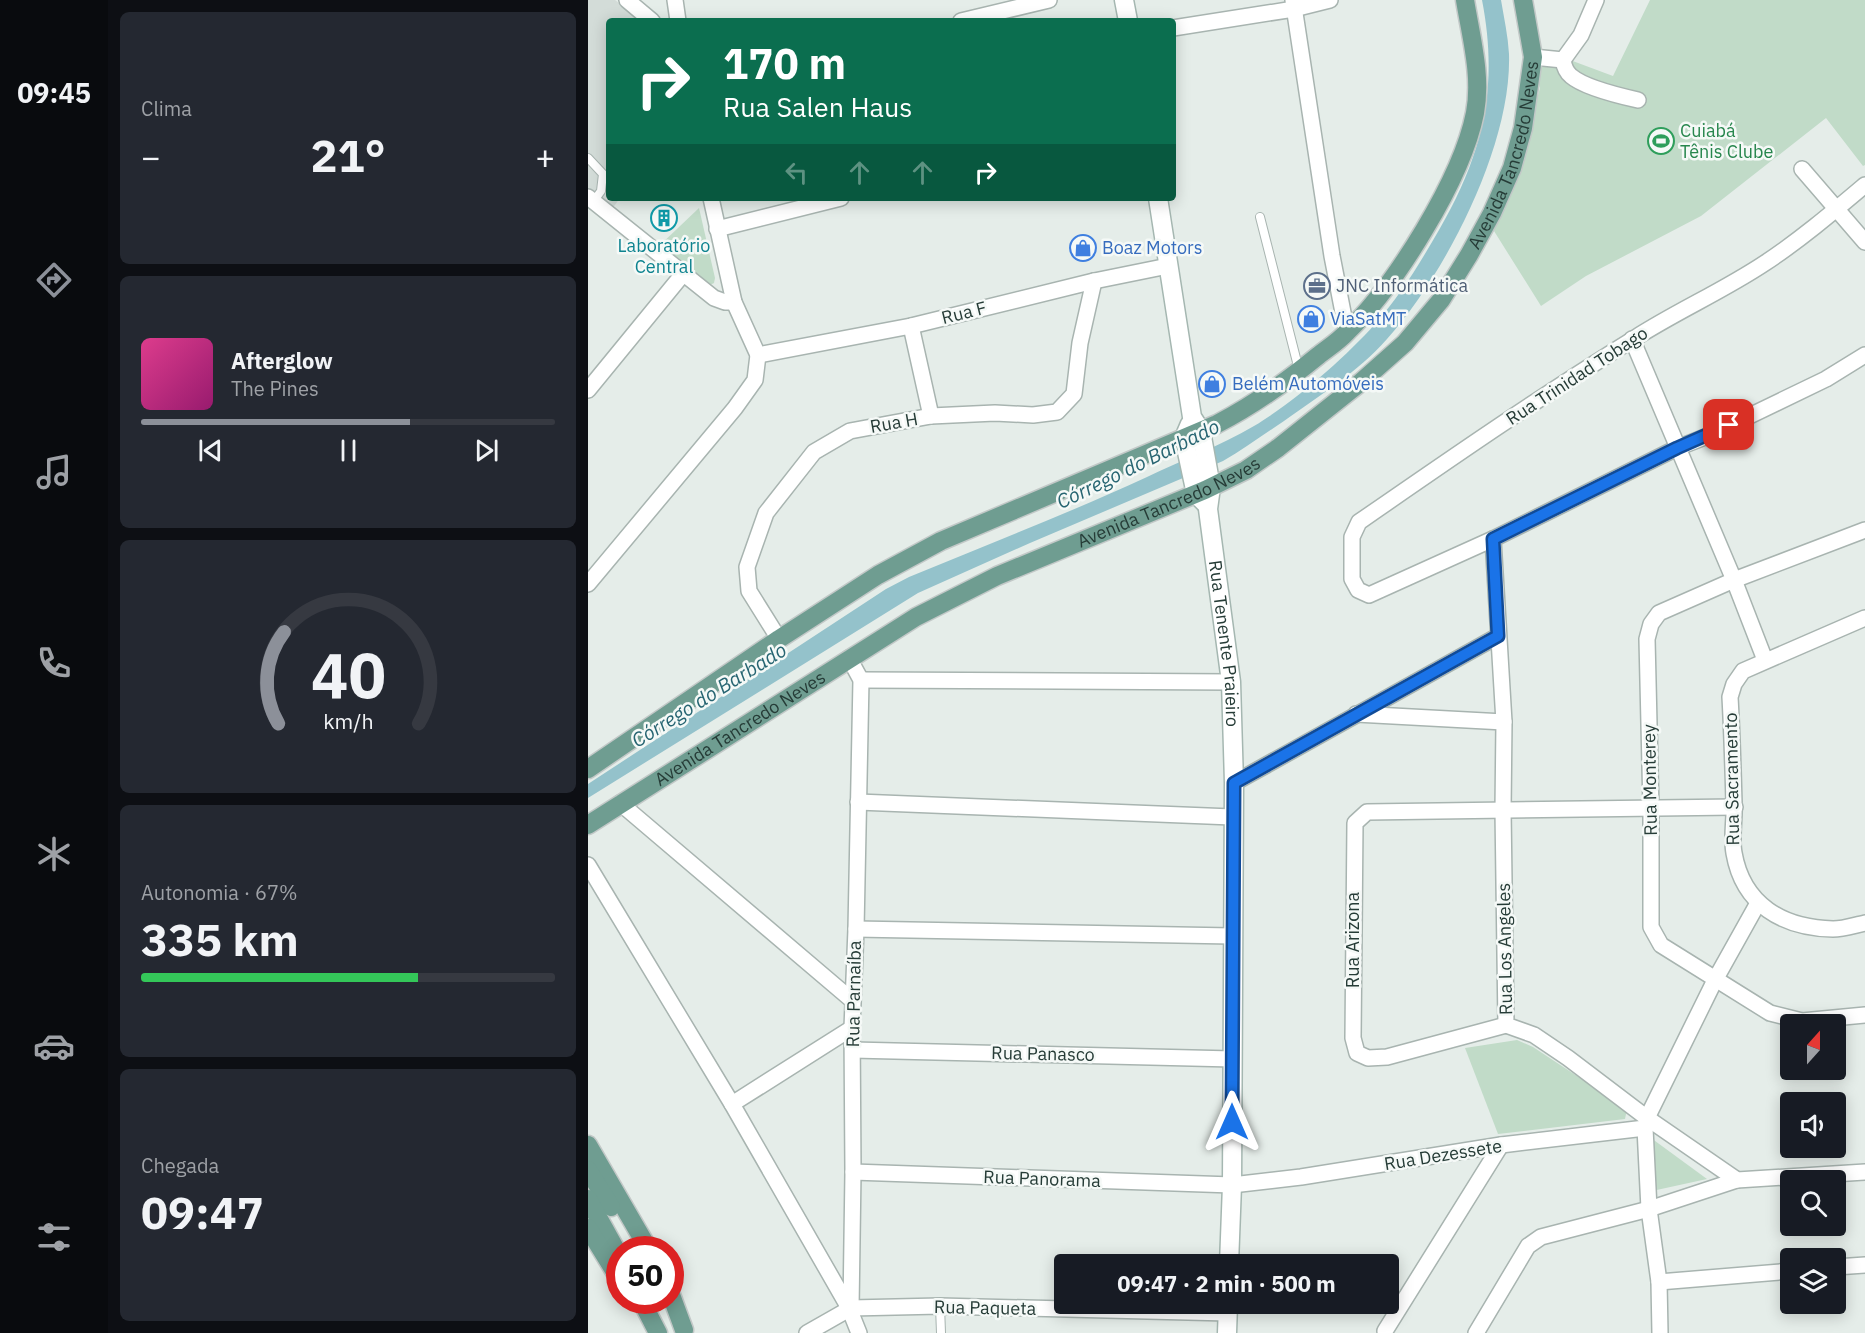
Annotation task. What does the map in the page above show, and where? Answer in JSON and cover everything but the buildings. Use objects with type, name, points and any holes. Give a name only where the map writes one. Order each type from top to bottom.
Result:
[{"type":"main road","points":[[1124,0],[1127,18]]},
{"type":"main road","name":"Avenida Tancredo Neves","points":[[588,769],[779,639],[878,575],[942,541],[1193,435],[1252,406],[1347,333],[1382,292],[1411,250],[1440,201],[1469,137],[1475,112],[1477,89],[1476,62],[1465,0]]},
{"type":"main road","name":"Avenida Tancredo Neves","points":[[588,825],[916,617],[997,576],[1246,470],[1278,448],[1405,343],[1441,300],[1492,213],[1512,168],[1523,128],[1533,57],[1523,0]]},
{"type":"main road","name":"Rua Tenente Praieiro","points":[[1158,201],[1231,682],[1234,783],[1232,817],[1232,1185],[1229,1254]]},
{"type":"main road","points":[[588,1145],[641,1236]]},
{"type":"main road","points":[[588,1170],[618,1234]]},
{"type":"main road","points":[[588,1199],[620,1236]]},
{"type":"main road","points":[[588,1228],[606,1257]]},
{"type":"main road","points":[[643,1314],[656,1330]]},
{"type":"main road","points":[[648,1314],[656,1330]]},
{"type":"main road","points":[[675,1314],[685,1332]]},
{"type":"main road","points":[[678,1314],[685,1332]]},
{"type":"main road","points":[[1227,1333],[1228,1314]]},
{"type":"street","points":[[627,0],[648,18]]},
{"type":"street","points":[[675,0],[678,18]]},
{"type":"street","points":[[974,18],[1049,0]]},
{"type":"street","points":[[1176,27],[1294,4],[1330,0]]},
{"type":"street","points":[[1596,0],[1581,35],[1563,60],[1565,68],[1571,77],[1607,93],[1638,100]]},
{"type":"street","points":[[1294,4],[1332,256],[1347,333]]},
{"type":"street","points":[[1533,57],[1563,60]]},
{"type":"street","points":[[1802,169],[1865,242]]},
{"type":"street","name":"Rua Trinidad Tobago","points":[[1493,539],[1369,595],[1358,590],[1352,579],[1352,537],[1359,522],[1485,435],[1632,339],[1667,317],[1715,294],[1765,263],[1865,185]]},
{"type":"street","points":[[590,200],[714,298],[734,302]]},
{"type":"street","points":[[588,584],[735,408],[755,380],[759,355],[734,302],[712,201]]},
{"type":"street","points":[[717,229],[829,201]]},
{"type":"street","name":"Rua F","points":[[759,355],[911,326],[1094,281],[1168,266]]},
{"type":"street","points":[[588,390],[683,274]]},
{"type":"street","name":"Rua H","points":[[779,639],[749,591],[747,567],[766,513],[814,452],[850,431],[931,416],[995,413],[1033,415],[1057,411],[1074,394],[1080,343],[1094,281]]},
{"type":"street","points":[[911,326],[931,416]]},
{"type":"street","points":[[1632,339],[1734,580],[1765,660]]},
{"type":"street","points":[[1493,539],[1677,448],[1710,435],[1826,379],[1865,355]]},
{"type":"street","name":"Rua Monterey","points":[[1865,530],[1734,580],[1659,613],[1651,624],[1647,639],[1651,927],[1661,945],[1770,1013],[1802,1021],[1865,1015]]},
{"type":"street","name":"Rua Los Angeles","points":[[1493,539],[1504,722],[1506,1024],[1534,1035],[1568,1058],[1646,1123],[1737,1180]]},
{"type":"street","name":"Rua Sacramento","points":[[1865,618],[1743,671],[1734,684],[1730,697],[1735,807],[1734,852],[1743,883],[1758,903],[1780,917],[1806,925],[1835,929],[1865,923]]},
{"type":"street","points":[[1234,783],[1498,636]]},
{"type":"street","points":[[849,658],[861,680],[1231,682]]},
{"type":"street","name":"Rua Parnaíba","points":[[850,1308],[853,1172],[852,1028],[861,680]]},
{"type":"street","points":[[1356,714],[1504,722]]},
{"type":"street","points":[[858,802],[1232,817]]},
{"type":"street","points":[[620,803],[853,1001]]},
{"type":"street","points":[[1503,810],[1735,807]]},
{"type":"street","name":"Rua Arizona","points":[[1503,810],[1367,812],[1355,823],[1353,1038],[1357,1053],[1368,1058],[1387,1058],[1506,1024]]},
{"type":"street","name":"Rua Parnaíba","points":[[588,865],[732,1104],[850,1308],[860,1333]]},
{"type":"street","points":[[1660,1333],[1659,1282],[1649,1209],[1646,1123],[1715,980],[1758,903]]},
{"type":"street","points":[[856,929],[1232,936]]},
{"type":"street","points":[[732,1104],[852,1028]]},
{"type":"street","name":"Rua Panasco","points":[[853,1050],[1233,1059]]},
{"type":"street","name":"Rua Dezessete","points":[[1232,1185],[1301,1177],[1646,1123]]},
{"type":"street","points":[[1385,1331],[1501,1145]]},
{"type":"street","name":"Rua Panorama","points":[[853,1172],[1232,1185]]},
{"type":"street","points":[[1476,1333],[1528,1246],[1541,1237],[1649,1209],[1737,1180],[1865,1172]]},
{"type":"street","points":[[1846,1266],[1865,1265]]},
{"type":"street","points":[[1659,1282],[1780,1272]]},
{"type":"street","name":"Rua Paqueta","points":[[850,1308],[1054,1307]]},
{"type":"street","points":[[807,1333],[850,1308]]},
{"type":"lane","points":[[588,158],[603,174],[602,191],[590,200]]},
{"type":"lane","points":[[1260,217],[1299,371]]},
{"type":"lane","points":[[940,1306],[941,1333]]},
{"type":"shaded area","points":[[588,0],[615,0],[638,18],[606,18],[606,201],[618,201],[612,209],[588,189]]},
{"type":"green space","name":"Cuiabá Tênis Clube","points":[[1650,0],[1865,0],[1865,165],[1863,166],[1826,118],[1701,216],[1586,276],[1541,306],[1494,231],[1518,166],[1540,88],[1534,69],[1570,60],[1613,76]]},
{"type":"green space","points":[[699,208],[715,278],[714,283],[706,287],[658,247]]},
{"type":"green space","points":[[1517,1040],[1533,1047],[1627,1109],[1625,1119],[1498,1134],[1465,1048]]},
{"type":"green space","points":[[1651,1138],[1707,1179],[1652,1191]]},
{"type":"water","points":[[1482,0],[1501,0],[1509,54],[1507,90],[1500,128],[1487,167],[1452,244],[1431,279],[1387,339],[1351,373],[1254,442],[1223,461],[918,593],[588,798],[588,784],[886,589],[909,577],[1088,503],[1228,440],[1254,426],[1302,393],[1334,365],[1375,324],[1401,291],[1439,230],[1467,174],[1483,119],[1487,91],[1489,62]]},
{"type":"place","name":"Cuiabá Tênis Clube","points":[[1661,141]]},
{"type":"place","name":"Laboratório Central","points":[[664,218]]},
{"type":"place","name":"Boaz Motors","points":[[1083,248]]},
{"type":"place","name":"JNC Informática","points":[[1317,286]]},
{"type":"place","name":"ViaSatMT","points":[[1311,319]]},
{"type":"place","name":"Belém Automóveis","points":[[1212,384]]},
{"type":"route","points":[[1232,1122],[1234,783],[1498,636],[1493,539],[1677,448],[1729,425]]},
{"type":"water label","name":"Córrego do Barbado","points":[[1138,464]]},
{"type":"water label","name":"Córrego do Barbado","points":[[709,695]]}]
